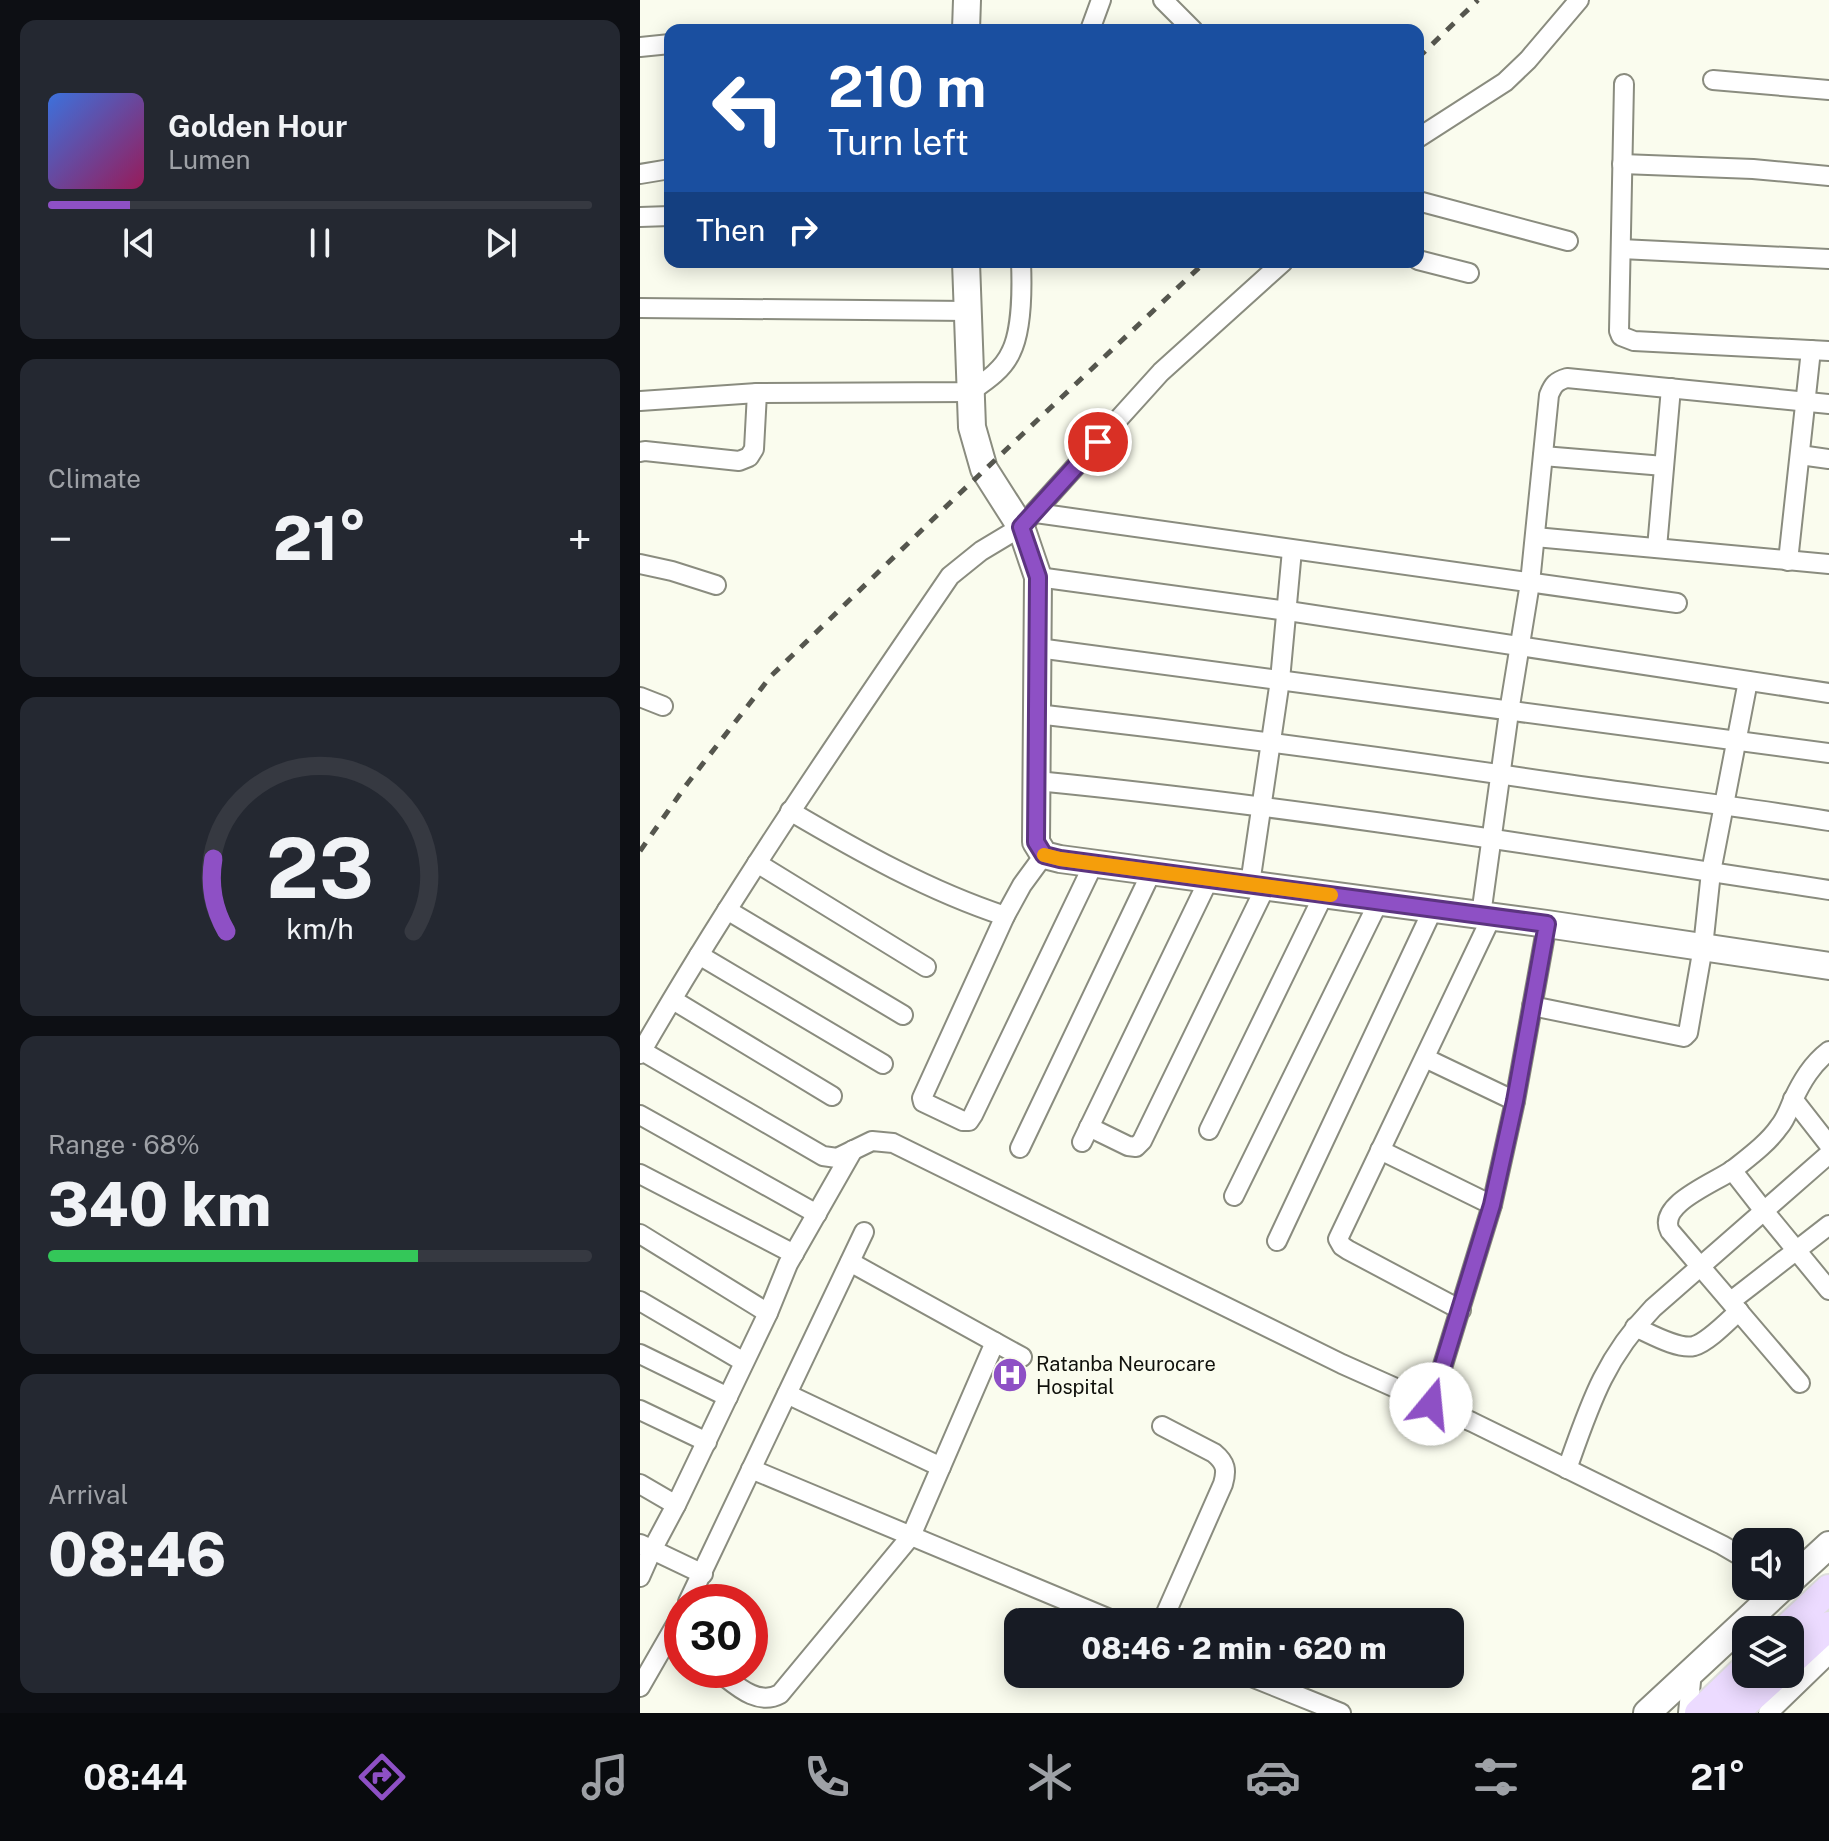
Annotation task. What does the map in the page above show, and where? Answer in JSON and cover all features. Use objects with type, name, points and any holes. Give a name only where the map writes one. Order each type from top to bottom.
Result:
[{"type":"main road","points":[[1803,1616],[1825,1599]]},
{"type":"main road","points":[[1804,1649],[1829,1626]]},
{"type":"main road","points":[[1699,1713],[1766,1695]]},
{"type":"main road","points":[[1734,1713],[1766,1695]]},
{"type":"street","points":[[966,24],[967,0]]},
{"type":"street","points":[[1092,24],[1101,0]]},
{"type":"street","points":[[1163,0],[1187,24]]},
{"type":"street","points":[[1424,134],[1505,82],[1579,0]]},
{"type":"street","points":[[640,47],[664,45]]},
{"type":"street","points":[[1713,80],[1829,90]]},
{"type":"street","points":[[1624,84],[1619,331],[1624,338],[1820,351],[1806,402],[1788,561]]},
{"type":"street","points":[[1622,164],[1753,169],[1829,176]]},
{"type":"street","points":[[640,174],[664,170]]},
{"type":"street","points":[[1424,203],[1568,241]]},
{"type":"street","points":[[640,217],[664,216]]},
{"type":"street","points":[[1621,249],[1829,259]]},
{"type":"street","points":[[1424,262],[1469,273]]},
{"type":"street","points":[[966,268],[972,427],[984,469],[1028,520],[1038,577],[1036,842],[1044,855],[1829,966]]},
{"type":"street","points":[[640,401],[757,393],[970,392],[994,375],[1011,352],[1017,327],[1021,268]]},
{"type":"street","points":[[1276,268],[1161,372],[1028,520],[950,576],[790,811],[641,1053],[823,1156],[837,1158],[872,1141],[893,1143],[1342,1364],[1567,1469],[1732,1551]]},
{"type":"street","points":[[640,308],[968,311]]},
{"type":"street","points":[[1461,1310],[1348,1250],[1339,1242],[1341,1232],[1425,1058],[1486,916],[1492,839],[1530,583],[1552,386],[1558,380],[1567,378],[1829,404]]},
{"type":"street","points":[[1657,548],[1671,388]]},
{"type":"street","points":[[640,452],[739,461],[749,457],[754,449],[757,393]]},
{"type":"street","points":[[1800,455],[1829,459]]},
{"type":"street","points":[[1543,456],[1664,466]]},
{"type":"street","points":[[1028,520],[1292,550],[1677,603]]},
{"type":"street","points":[[1535,537],[1829,564]]},
{"type":"street","points":[[1209,879],[1086,1134],[1136,1147],[1142,1141],[1258,885],[1261,808],[1280,680],[1292,550]]},
{"type":"street","points":[[640,564],[716,585]]},
{"type":"street","points":[[1038,577],[1288,611],[1829,693]]},
{"type":"street","points":[[1038,648],[1829,753]]},
{"type":"street","points":[[1532,1006],[1684,1037],[1690,1029],[1711,872],[1748,681]]},
{"type":"street","points":[[640,697],[663,706]]},
{"type":"street","points":[[1037,714],[1501,774],[1829,821]]},
{"type":"street","points":[[1037,781],[1492,839],[1829,890]]},
{"type":"street","points":[[790,811],[849,846],[916,879],[957,899],[1005,916]]},
{"type":"street","points":[[1044,855],[1005,916],[922,1098],[923,1102],[966,1122],[971,1120],[1094,863]]},
{"type":"street","points":[[757,863],[926,967]]},
{"type":"street","points":[[1020,1148],[1152,871]]},
{"type":"street","points":[[1209,1130],[1324,894]]},
{"type":"street","points":[[1234,1196],[1379,901]]},
{"type":"street","points":[[1277,1241],[1433,909]]},
{"type":"street","points":[[727,910],[903,1015]]},
{"type":"street","points":[[1431,1404],[1492,1205],[1515,1101],[1547,924]]},
{"type":"street","points":[[699,955],[883,1064]]},
{"type":"street","points":[[673,1000],[832,1096]]},
{"type":"street","points":[[1800,1383],[1670,1231],[1667,1218],[1675,1206],[1732,1170],[1778,1129],[1809,1070],[1829,1051]]},
{"type":"street","points":[[1425,1058],[1515,1101]]},
{"type":"street","points":[[1793,1099],[1829,1145]]},
{"type":"street","points":[[640,1115],[817,1214]]},
{"type":"street","points":[[640,1577],[646,1547],[676,1505],[794,1254],[853,1150]]},
{"type":"street","points":[[1380,1150],[1492,1205]]},
{"type":"street","points":[[1567,1469],[1602,1376],[1635,1327],[1829,1154]]},
{"type":"street","points":[[1732,1170],[1829,1290]]},
{"type":"street","points":[[640,1174],[794,1254]]},
{"type":"street","points":[[1635,1327],[1677,1344],[1694,1346],[1702,1342],[1735,1306],[1829,1225]]},
{"type":"street","points":[[698,1584],[864,1232]]},
{"type":"street","points":[[640,1234],[768,1313]]},
{"type":"street","points":[[850,1262],[1022,1357]]},
{"type":"street","points":[[640,1301],[744,1362]]},
{"type":"street","points":[[741,1688],[764,1699],[780,1694],[911,1536],[995,1342]]},
{"type":"street","points":[[640,1354],[728,1397]]},
{"type":"street","points":[[787,1394],[941,1467]]},
{"type":"street","points":[[640,1410],[707,1442]]},
{"type":"street","points":[[1162,1426],[1214,1453],[1222,1459],[1226,1473],[1168,1608]]},
{"type":"street","points":[[751,1469],[1083,1608]]},
{"type":"street","points":[[640,1484],[676,1505]]},
{"type":"street","points":[[1804,1569],[1829,1545]]},
{"type":"street","points":[[646,1547],[703,1574]]},
{"type":"street","points":[[1804,1590],[1825,1599]]},
{"type":"street","points":[[1647,1713],[1770,1600]]},
{"type":"street","points":[[1766,1695],[1829,1654]]},
{"type":"street","points":[[640,1687],[664,1656]]},
{"type":"street","points":[[1688,1713],[1692,1671]]},
{"type":"street","points":[[1279,1688],[1341,1713]]},
{"type":"railway","points":[[1424,52],[1478,0]]},
{"type":"railway","points":[[640,851],[687,784],[771,676],[1199,268]]},
{"type":"slow traffic","points":[[1044,855],[1331,895]]},
{"type":"place","name":"Ratanba Neurocare Hospital","points":[[1010,1375]]},
{"type":"route","points":[[1098,442],[1021,527],[1038,577],[1036,842],[1044,855],[1547,924],[1515,1101],[1492,1205],[1431,1404]]}]
